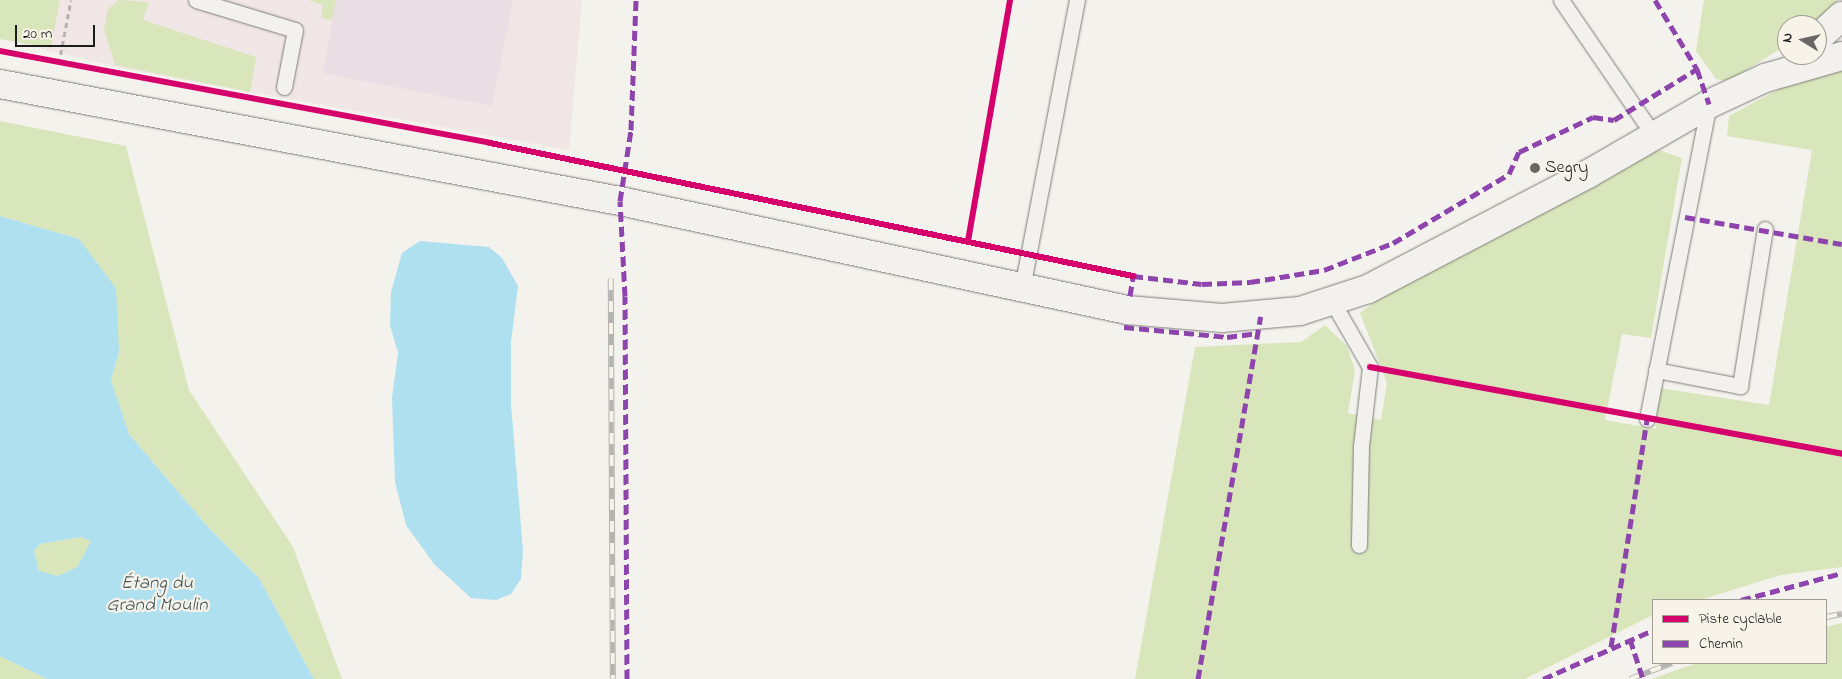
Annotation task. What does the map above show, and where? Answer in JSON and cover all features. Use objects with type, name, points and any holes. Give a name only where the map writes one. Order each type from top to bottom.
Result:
[{"type":"street","points":[[1827,30],[1842,16]]},
{"type":"street","points":[[0,84],[620,201],[1022,288],[1175,316],[1261,316],[1332,301],[1410,269],[1709,104],[1765,78],[1842,56]]},
{"type":"street","points":[[1765,78],[1783,65]]},
{"type":"lane","points":[[196,0],[295,30],[284,87]]},
{"type":"lane","points":[[1022,288],[1077,0]]},
{"type":"lane","points":[[1561,0],[1654,136]]},
{"type":"lane","points":[[1647,419],[1709,104]]},
{"type":"lane","points":[[1656,370],[1740,386],[1765,229]]},
{"type":"lane","points":[[1332,301],[1370,367],[1360,446],[1359,545]]},
{"type":"path","points":[[59,63],[71,0]]},
{"type":"path","points":[[51,61],[67,64]]},
{"type":"shaded area","points":[[0,0],[582,0],[569,150],[130,70],[0,39]]},
{"type":"green space","points":[[0,0],[60,0],[51,48],[0,39]]},
{"type":"green space","points":[[119,0],[149,2],[143,20],[256,57],[250,92],[115,65],[104,29],[108,9]]},
{"type":"green space","points":[[308,0],[336,0],[333,20],[321,18],[323,5]]},
{"type":"green space","points":[[1704,0],[1838,0],[1825,15],[1777,15],[1777,51],[1728,81],[1716,79],[1696,51]]},
{"type":"green space","points":[[1842,68],[1842,567],[1781,575],[1703,599],[1652,599],[1652,616],[1525,679],[1135,679],[1195,347],[1301,342],[1325,325],[1347,346],[1355,370],[1348,413],[1381,420],[1387,383],[1360,313],[1388,292],[1659,150],[1682,158],[1651,338],[1622,334],[1605,420],[1656,429],[1659,388],[1769,405],[1812,150],[1727,136],[1729,116],[1783,87]]},
{"type":"green space","points":[[0,121],[126,146],[189,390],[293,547],[342,679],[314,679],[259,578],[208,527],[129,434],[111,380],[119,352],[79,239],[0,216]]},
{"type":"green space","points":[[81,537],[91,541],[77,567],[58,576],[38,572],[34,551],[40,544]]},
{"type":"green space","points":[[1842,623],[1842,679],[1651,679],[1694,664],[1827,664],[1827,627]]},
{"type":"green space","points":[[0,656],[47,679],[0,679]]},
{"type":"water","name":"Étang du Grand Moulin","points":[[0,216],[79,239],[116,288],[119,352],[111,380],[129,434],[208,527],[259,578],[314,679],[47,679],[0,656]],"holes":[[[81,537],[91,541],[77,567],[58,576],[39,571],[34,551],[40,544]]]},
{"type":"water","points":[[420,241],[489,247],[502,258],[518,286],[511,342],[511,404],[523,551],[521,579],[511,594],[496,600],[471,598],[434,564],[406,525],[395,482],[392,398],[398,353],[390,325],[391,292],[402,253]]},
{"type":"building","points":[[336,0],[513,0],[492,106],[323,73]]},
{"type":"railway","points":[[611,279],[613,679]]},
{"type":"railway","points":[[1827,617],[1842,614]]},
{"type":"railway","points":[[1630,679],[1669,664]]},
{"type":"marked path","points":[[627,679],[625,296],[620,201],[631,130],[636,0]]},
{"type":"marked path","points":[[1655,0],[1697,69],[1709,104]]},
{"type":"marked path","points":[[1130,296],[1133,276],[1202,284],[1250,282],[1324,270],[1393,243],[1509,174],[1519,152],[1593,117],[1614,120],[1697,69]]},
{"type":"marked path","points":[[1685,217],[1842,244]]},
{"type":"marked path","points":[[1198,679],[1261,316]]},
{"type":"marked path","points":[[1124,327],[1227,337],[1259,333]]},
{"type":"marked path","points":[[1611,647],[1647,419]]},
{"type":"marked path","points":[[1745,599],[1842,573]]},
{"type":"marked path","points":[[1543,679],[1652,630]]},
{"type":"marked path","points":[[1630,639],[1643,679]]},
{"type":"cycle path","points":[[968,241],[1010,0]]},
{"type":"cycle path","points":[[0,51],[490,143],[1133,276]]},
{"type":"cycle path","points":[[1370,367],[1842,454]]},
{"type":"place","name":"Segry","points":[[1535,168]]}]
